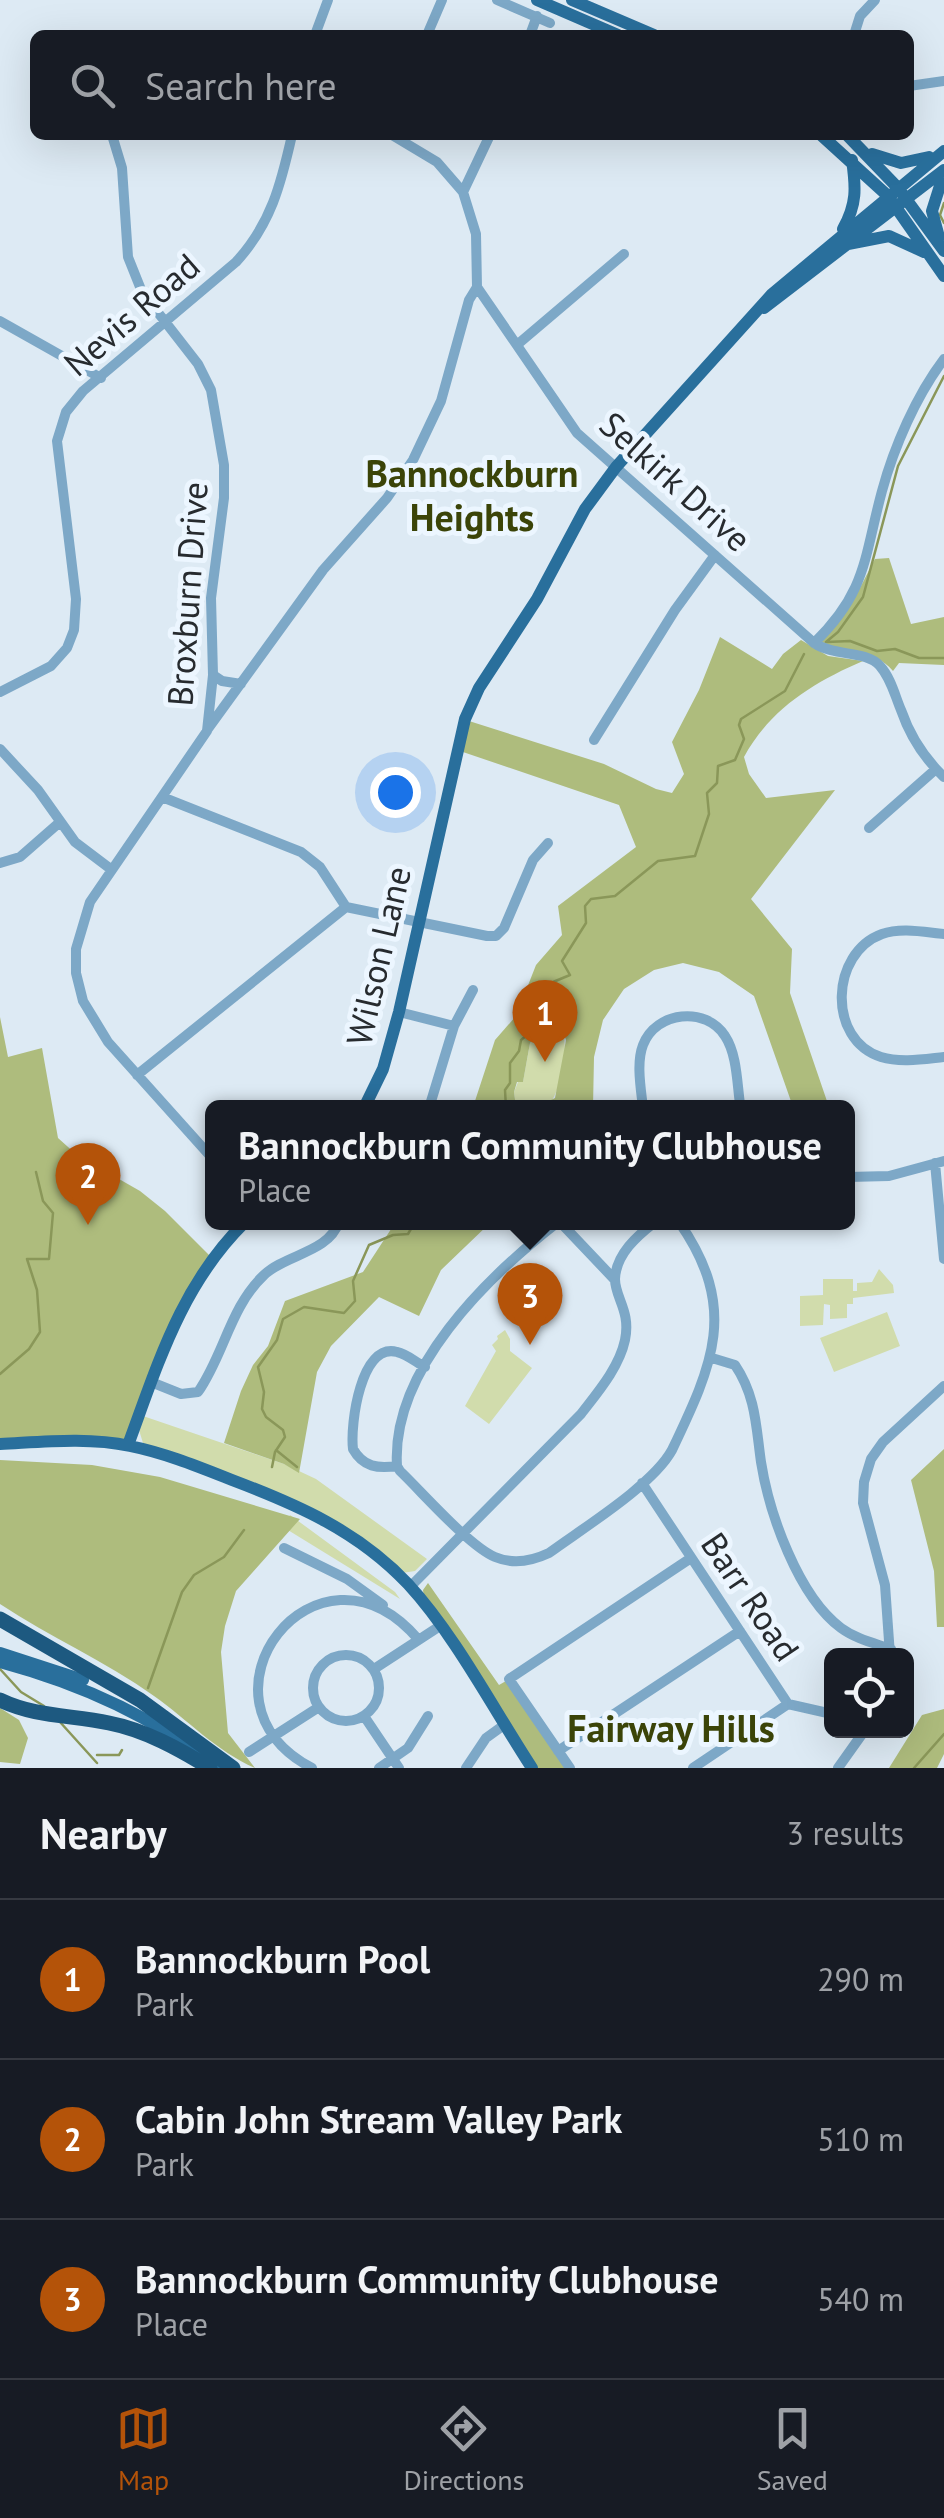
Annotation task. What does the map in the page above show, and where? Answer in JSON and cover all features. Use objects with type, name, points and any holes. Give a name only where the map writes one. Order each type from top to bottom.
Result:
[{"type":"highway","points":[[6,1623],[140,1700],[233,1768]]},
{"type":"highway","points":[[0,1700],[30,1712],[121,1726],[154,1738],[210,1768]]},
{"type":"main road","points":[[537,0],[606,30]]},
{"type":"main road","points":[[572,0],[642,30]]},
{"type":"main road","points":[[827,140],[897,197],[944,276]]},
{"type":"main road","points":[[852,140],[944,250]]},
{"type":"main road","points":[[863,150],[900,163],[913,163],[943,152]]},
{"type":"main road","name":"Wilson Lane","points":[[368,1100],[382,1069],[399,1012],[458,744],[472,704],[537,599],[585,509],[616,467],[772,294],[897,197],[943,152]]},
{"type":"main road","points":[[852,160],[855,208],[843,240],[888,236],[929,255]]},
{"type":"main road","points":[[944,171],[932,211],[944,250]]},
{"type":"main road","name":"Wilson Lane","points":[[897,197],[944,171]]},
{"type":"main road","points":[[128,1446],[196,1279],[237,1230]]},
{"type":"main road","points":[[0,1444],[87,1442],[128,1446],[206,1468],[308,1510],[365,1545],[410,1587],[440,1626],[532,1768]]},
{"type":"main road","points":[[0,1653],[106,1690],[172,1726]]},
{"type":"main road","points":[[0,1662],[47,1671],[142,1718],[218,1768]]},
{"type":"street","points":[[316,30],[328,0]]},
{"type":"street","points":[[429,30],[442,0]]},
{"type":"street","points":[[497,0],[550,23]]},
{"type":"street","points":[[856,30],[860,16],[875,0]]},
{"type":"street","points":[[532,30],[538,16]]},
{"type":"street","points":[[914,85],[944,82]]},
{"type":"street","name":"Broxburn Drive","points":[[114,140],[122,168],[128,257],[142,292],[198,364],[211,390],[224,465],[224,498],[211,598],[213,675],[206,731],[90,902],[80,926],[76,973],[90,1016],[205,1150]]},
{"type":"street","name":"Nevis Road","points":[[0,692],[52,666],[67,648],[74,630],[76,599],[57,441],[66,412],[236,262],[265,226],[281,187],[291,140]]},
{"type":"street","points":[[206,731],[323,570],[387,498],[413,460],[441,401],[469,300],[477,287],[476,234],[464,192],[437,162],[400,140]]},
{"type":"street","points":[[464,192],[488,140]]},
{"type":"street","points":[[518,344],[624,254]]},
{"type":"street","name":"Selkirk Drive","points":[[477,287],[577,433],[814,643],[828,652],[865,657],[879,665],[912,737],[940,773]]},
{"type":"street","points":[[0,321],[101,378]]},
{"type":"street","points":[[814,643],[858,586],[890,464],[921,397],[944,359]]},
{"type":"street","points":[[594,740],[715,556]]},
{"type":"street","points":[[213,675],[241,684]]},
{"type":"street","points":[[0,749],[38,790],[75,842],[112,870]]},
{"type":"street","points":[[869,828],[940,773]]},
{"type":"street","points":[[162,798],[302,852],[320,867],[346,907],[487,936],[496,936],[504,928],[534,860],[548,843]]},
{"type":"street","points":[[0,862],[20,857],[60,822]]},
{"type":"street","points":[[137,1074],[346,907]]},
{"type":"street","points":[[944,934],[904,930],[883,933],[856,951],[847,964],[841,986],[849,1029],[860,1045],[886,1059],[944,1058]]},
{"type":"street","points":[[431,1100],[454,1026],[472,990]]},
{"type":"street","points":[[399,1012],[454,1026]]},
{"type":"street","points":[[643,1100],[642,1047],[665,1020],[682,1015],[702,1018],[724,1033],[731,1046],[739,1100]]},
{"type":"street","points":[[855,1177],[889,1176],[940,1162],[944,1259]]},
{"type":"street","points":[[151,1382],[181,1394],[198,1392],[250,1289],[277,1264],[322,1244],[336,1230]]},
{"type":"street","points":[[549,1230],[485,1284],[460,1315],[410,1391],[400,1416],[397,1466],[466,1533],[498,1558],[515,1562],[549,1553],[642,1483],[668,1457],[712,1358],[716,1318],[710,1280],[685,1230]]},
{"type":"street","points":[[410,1587],[578,1416],[602,1386],[626,1338],[625,1306],[615,1280],[567,1230]]},
{"type":"street","points":[[615,1280],[624,1253],[644,1230]]},
{"type":"street","points":[[397,1466],[376,1468],[366,1464],[353,1448],[361,1388],[372,1359],[384,1352],[397,1351],[426,1368]]},
{"type":"street","points":[[712,1358],[735,1365],[749,1391],[772,1507],[804,1580],[840,1627],[881,1648]]},
{"type":"street","points":[[891,1648],[882,1572],[863,1503],[864,1482],[883,1442],[944,1386]]},
{"type":"street","name":"Barr Road","points":[[642,1483],[788,1704],[824,1712]]},
{"type":"street","points":[[284,1548],[348,1579],[403,1622],[418,1639]]},
{"type":"street","points":[[570,1768],[509,1679],[691,1558]]},
{"type":"street","points":[[312,1768],[283,1750],[272,1736],[260,1705],[258,1670],[266,1649],[278,1630],[306,1609],[339,1600],[362,1601],[384,1608],[403,1622]]},
{"type":"street","points":[[374,1669],[440,1626]]},
{"type":"street","points":[[558,1752],[740,1631]]},
{"type":"street","points":[[352,1655],[374,1669],[378,1695],[364,1716],[348,1721],[332,1718],[318,1707],[312,1682],[327,1660],[352,1655]]},
{"type":"street","points":[[693,1768],[788,1704]]},
{"type":"street","points":[[249,1752],[318,1707]]},
{"type":"street","points":[[364,1716],[396,1764]]},
{"type":"street","points":[[378,1768],[396,1764],[428,1716]]},
{"type":"street","points":[[466,1768],[486,1738],[504,1725]]},
{"type":"street","points":[[838,1768],[859,1738]]},
{"type":"green space","points":[[889,558],[911,624],[944,617],[944,665],[899,663],[893,671],[877,658],[820,641],[845,613],[875,559]]},
{"type":"green space","points":[[720,637],[772,669],[801,640],[828,656],[863,661],[827,678],[780,711],[744,757],[749,774],[766,798],[835,790],[751,899],[792,949],[790,993],[827,1100],[791,1100],[754,996],[719,972],[683,963],[654,970],[624,989],[603,1020],[594,1057],[593,1100],[551,1100],[555,1098],[566,1040],[561,1024],[545,1023],[530,1043],[523,1082],[517,1082],[515,1100],[475,1100],[495,1040],[516,1016],[536,965],[562,935],[558,906],[636,847],[619,805],[460,751],[469,721],[604,764],[672,793],[684,774],[672,742]]},
{"type":"green space","points":[[0,1017],[8,1057],[42,1048],[58,1138],[77,1155],[140,1191],[212,1258],[196,1279],[128,1445],[0,1444]]},
{"type":"green space","points":[[544,1023],[561,1024],[564,1064],[552,1100],[515,1100],[518,1082],[523,1082],[530,1043]]},
{"type":"green space","points":[[390,1230],[483,1230],[441,1270],[419,1316],[379,1297],[331,1346],[317,1372],[299,1473],[224,1443],[241,1391],[253,1365],[268,1346],[285,1301],[363,1272]]},
{"type":"green space","points":[[879,1269],[893,1285],[894,1293],[853,1298],[853,1304],[847,1304],[847,1318],[830,1319],[830,1305],[824,1304],[823,1325],[800,1326],[800,1296],[823,1295],[823,1279],[853,1279],[853,1291],[857,1291],[857,1283],[872,1282]]},
{"type":"green space","points":[[887,1312],[900,1346],[834,1372],[820,1338]]},
{"type":"green space","points":[[505,1330],[510,1351],[532,1368],[489,1424],[465,1406],[496,1351],[492,1345]]},
{"type":"green space","points":[[143,1416],[284,1464],[316,1479],[427,1559],[415,1571],[402,1573],[371,1545],[143,1443],[139,1430]]},
{"type":"green space","points":[[944,1449],[944,1627],[937,1627],[934,1571],[911,1480]]},
{"type":"green space","points":[[0,1460],[92,1465],[160,1477],[300,1519],[236,1591],[225,1626],[221,1652],[228,1733],[255,1768],[215,1744],[135,1683],[0,1604]]},
{"type":"green space","points":[[290,1515],[395,1592],[400,1599],[283,1527]]},
{"type":"green space","points":[[428,1583],[499,1685],[506,1681],[566,1768],[537,1768],[424,1597]]},
{"type":"green space","points":[[0,1708],[19,1720],[28,1738],[20,1764],[0,1762]]},
{"type":"green space","points":[[944,1709],[944,1754],[937,1768],[889,1768],[908,1738],[914,1738],[914,1728],[922,1715]]},
{"type":"waterway","points":[[944,203],[940,215],[944,223]]},
{"type":"waterway","points":[[826,642],[863,597],[898,466],[944,376]]},
{"type":"waterway","points":[[827,642],[850,641],[877,651],[895,649],[919,658],[944,658]]},
{"type":"waterway","points":[[506,1100],[510,1063],[521,1040],[540,1024],[551,1006],[553,982],[570,975],[562,961],[586,923],[585,906],[591,899],[615,896],[658,861],[695,856],[709,814],[707,793],[717,783],[718,766],[735,760],[744,739],[741,719],[785,691],[804,654]]},
{"type":"waterway","points":[[0,1374],[29,1349],[40,1332],[37,1290],[27,1259],[49,1259],[53,1213],[43,1201],[36,1172]]},
{"type":"waterway","points":[[272,1467],[275,1452],[285,1437],[262,1409],[264,1392],[258,1367],[277,1340],[283,1319],[304,1307],[344,1313],[355,1301],[353,1281],[369,1245],[410,1230]]},
{"type":"waterway","points":[[276,1450],[297,1467]]},
{"type":"waterway","points":[[148,1688],[182,1592],[194,1575],[224,1557],[244,1530]]},
{"type":"waterway","points":[[0,1669],[21,1692],[44,1706]]},
{"type":"waterway","points":[[60,1722],[97,1763]]},
{"type":"waterway","points":[[914,1768],[944,1734]]},
{"type":"waterway","points":[[97,1755],[119,1755],[122,1750]]},
{"type":"place","name":"Bannockburn Pool","points":[[545,1062]]},
{"type":"place","name":"Cabin John Stream Valley Park","points":[[88,1225]]},
{"type":"place","name":"Bannockburn Community Clubhouse","points":[[530,1345]]},
{"type":"district","name":"Bannockburn Heights","points":[[472,496]]},
{"type":"district","name":"Fairway Hills","points":[[671,1729]]}]
